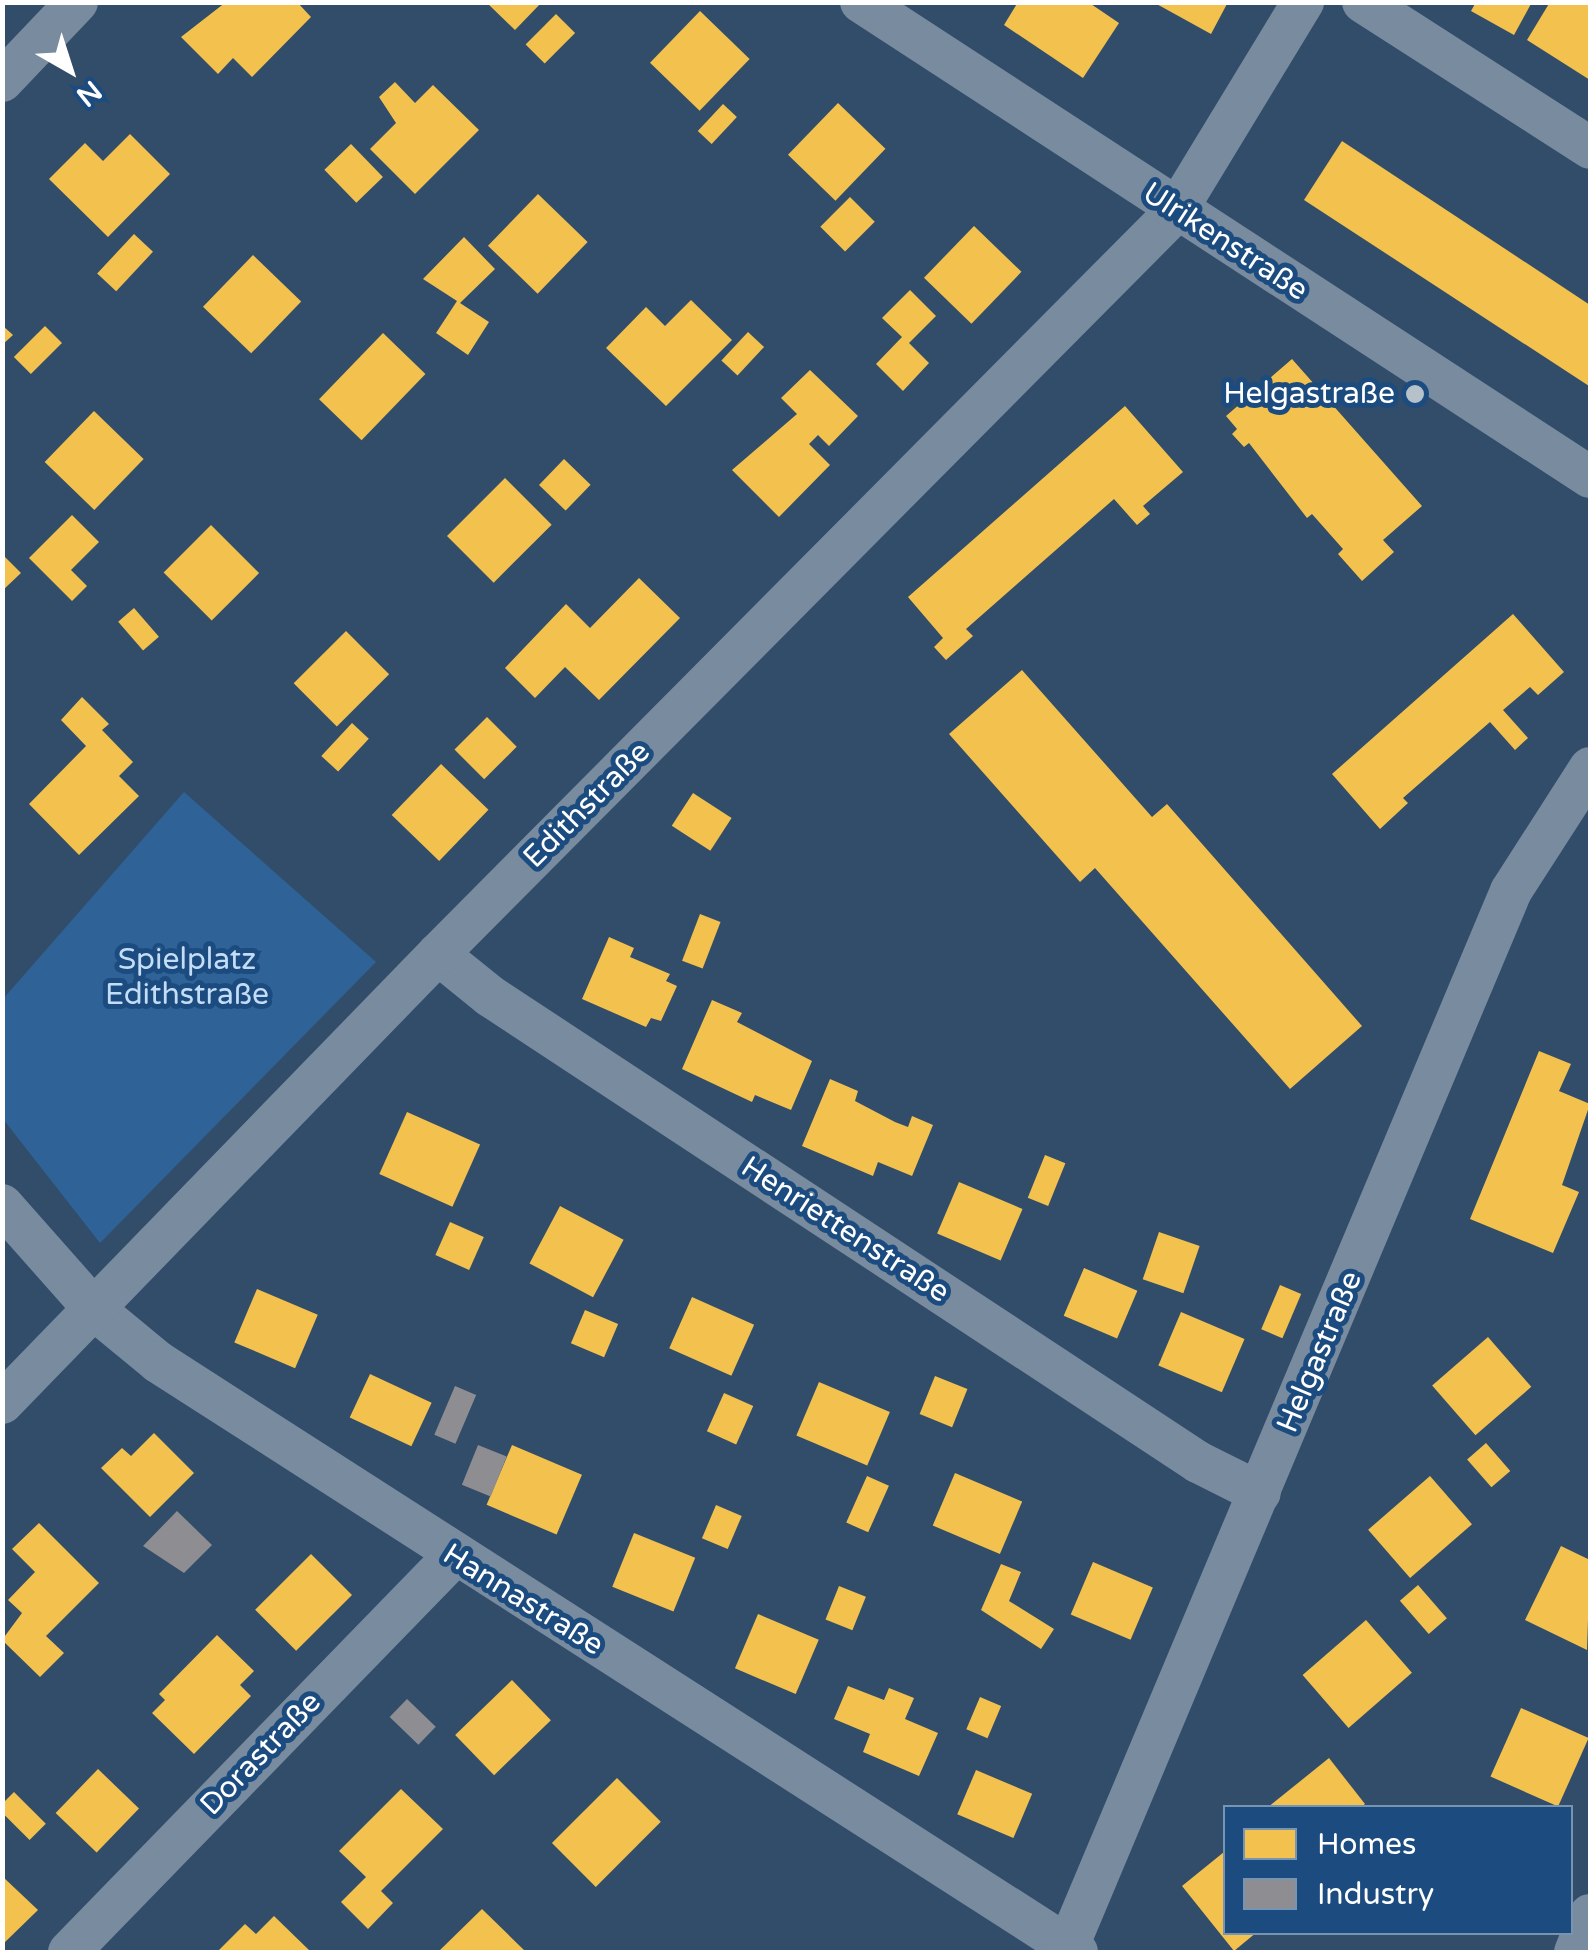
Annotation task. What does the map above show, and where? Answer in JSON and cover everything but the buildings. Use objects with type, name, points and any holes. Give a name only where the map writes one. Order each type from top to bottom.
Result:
[{"type":"street","points":[[2,81],[78,2]]},
{"type":"street","name":"Ulrikenstraße","points":[[861,2],[1590,477]]},
{"type":"street","name":"Edithstraße","points":[[2,1403],[438,954],[1176,210],[1303,2]]},
{"type":"street","points":[[1362,2],[1590,148]]},
{"type":"street","name":"Helgastraße","points":[[1072,1949],[1512,891],[1590,768]]},
{"type":"street","name":"Henriettenstraße","points":[[438,954],[490,996],[1198,1462],[1260,1492]]},
{"type":"street","name":"Hannastraße","points":[[2,1206],[95,1310],[158,1362],[454,1556],[1072,1949]]},
{"type":"street","name":"Dorastraße","points":[[69,1952],[454,1556]]},
{"type":"street","points":[[1575,1952],[1590,1914]]},
{"type":"green space","name":"Spielplatz Edithstraße","points":[[184,792],[376,962],[100,1243],[3,1119],[3,999]]},
{"type":"place","name":"Helgastraße","points":[[1415,394]]}]
